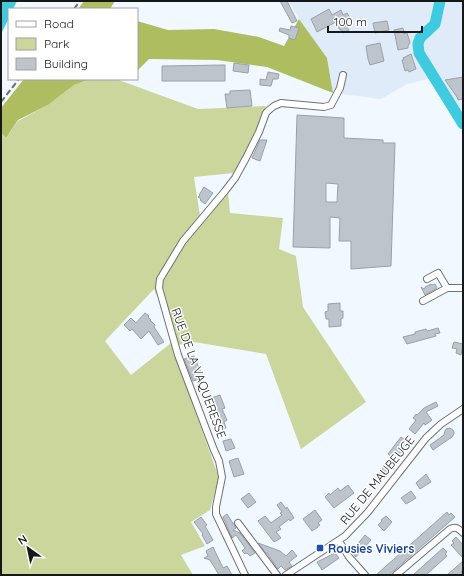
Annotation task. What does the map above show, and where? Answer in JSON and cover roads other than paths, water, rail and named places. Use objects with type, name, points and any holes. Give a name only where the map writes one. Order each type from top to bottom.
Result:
[{"type":"street","name":"RUE DE LA VAQUERESSE","points":[[245,575],[216,514],[222,472],[178,355],[159,288],[160,279],[183,241],[235,178],[259,132],[266,113],[274,106],[281,103],[324,107],[331,105],[340,88],[343,75]]},
{"type":"street","points":[[427,279],[438,273],[447,288]]},
{"type":"street","points":[[424,301],[447,288],[463,288]]},
{"type":"street","name":"RUE DE MAUBEUGE","points":[[286,575],[345,536],[368,512],[426,438],[441,424],[463,409]]},
{"type":"street","points":[[238,523],[277,575]]},
{"type":"street","points":[[396,575],[453,527],[459,528],[463,533]]},
{"type":"street","points":[[339,541],[349,557],[365,575]]},
{"type":"water","points":[[1,1],[17,1],[14,8],[8,8],[8,20],[1,34]]},
{"type":"waterway","points":[[440,1],[435,24],[420,38],[418,44],[419,53],[463,124]]},
{"type":"railway","points":[[75,8],[80,1]]},
{"type":"railway","points":[[1,102],[18,80]]},
{"type":"place","name":"Rousies Viviers","points":[[320,548]]}]
